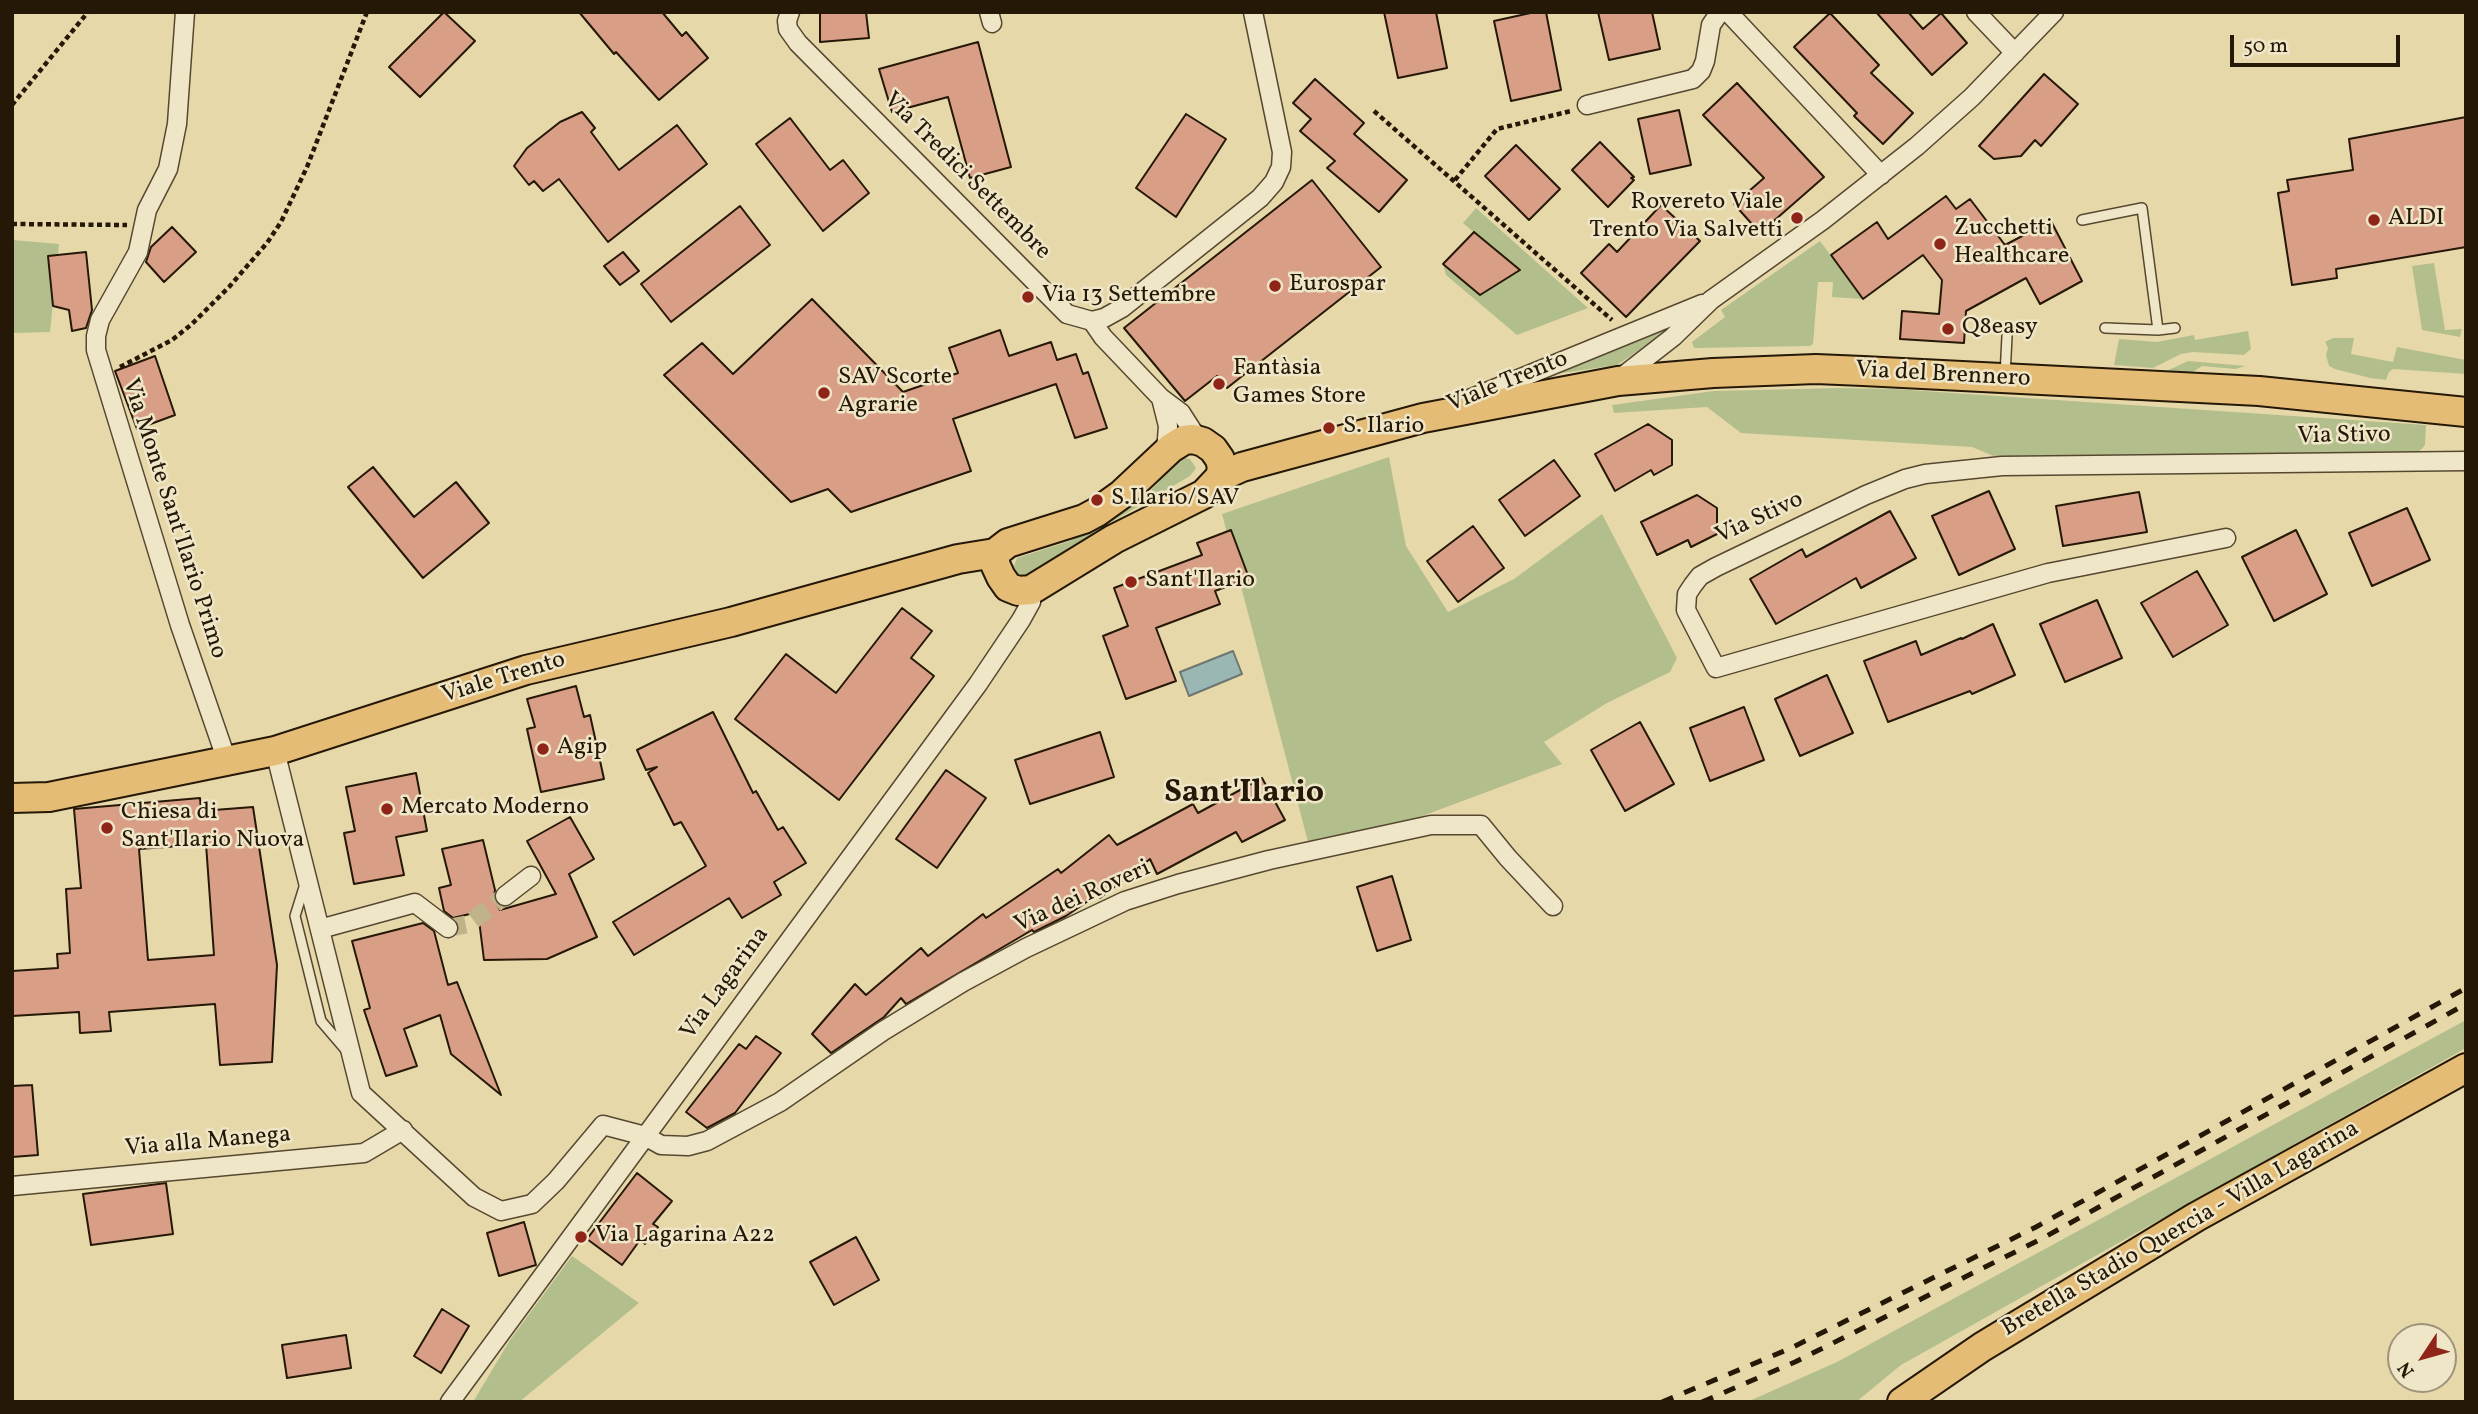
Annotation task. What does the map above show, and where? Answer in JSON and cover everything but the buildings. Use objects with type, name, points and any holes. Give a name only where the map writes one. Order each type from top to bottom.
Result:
[{"type":"main road","name":"Via del Brennero","points":[[1423,418],[1618,381],[1713,373],[1816,369],[2259,391],[2466,412]]},
{"type":"main road","name":"Viale Trento","points":[[1031,590],[1114,539],[1204,494],[1220,477],[1242,467],[1423,418]]},
{"type":"main road","name":"Viale Trento","points":[[12,798],[49,797],[275,751],[526,670],[731,622],[958,559],[995,553],[1007,543],[1084,519],[1122,495],[1166,452],[1184,440],[1199,441]]},
{"type":"main road","points":[[1199,441],[1213,449],[1220,459],[1220,477]]},
{"type":"main road","points":[[995,553],[995,564],[1008,587],[1018,591],[1031,590]]},
{"type":"main road","name":"Bretella Stadio Quercia - Villa Lagarina","points":[[1902,1402],[1982,1347],[2196,1217],[2466,1068]]},
{"type":"street","points":[[102,375],[96,350],[100,320],[138,251],[147,210],[167,169],[177,124],[185,12]]},
{"type":"street","points":[[1092,321],[1104,318],[1122,307],[1260,198],[1274,182],[1281,167],[1282,152],[1253,12]]},
{"type":"street","points":[[1584,107],[1693,79],[1701,71],[1711,25],[1720,12]]},
{"type":"street","points":[[1728,12],[1881,175]]},
{"type":"street","points":[[1976,12],[2015,52]]},
{"type":"street","name":"Viale Trento","points":[[1618,381],[1673,337],[1711,300],[1823,220],[1953,115],[2054,12]]},
{"type":"street","name":"Via Tredici Settembre","points":[[785,15],[788,29],[797,43],[1067,314],[1092,321],[1103,337],[1161,398],[1181,413],[1199,441]]},
{"type":"street","name":"Viale Trento","points":[[1423,418],[1711,300]]},
{"type":"street","name":"Via Monte Sant'Ilario Primo","points":[[102,375],[180,625],[227,761]]},
{"type":"street","points":[[1161,398],[1168,426],[1166,452]]},
{"type":"street","name":"Via Stivo","points":[[2226,538],[2048,573],[1716,668],[1686,610],[1687,594],[1700,576],[1708,571],[1866,495],[1925,474],[2002,466],[2466,461]]},
{"type":"street","name":"Via Lagarina","points":[[450,1402],[978,684],[1021,620],[1031,602],[1031,590]]},
{"type":"street","points":[[275,751],[361,1093],[403,1130]]},
{"type":"street","name":"Via dei Roveri","points":[[403,1130],[474,1197],[501,1211],[532,1204],[556,1181],[603,1125],[645,1136],[661,1145],[688,1146],[707,1141],[780,1102],[921,1006],[1026,948],[1125,901],[1256,863],[1431,825],[1481,825],[1553,906]]},
{"type":"street","points":[[505,896],[531,876]]},
{"type":"street","points":[[320,929],[415,903],[448,928]]},
{"type":"street","name":"Via alla Manega","points":[[12,1186],[364,1153],[403,1130]]},
{"type":"lane","points":[[2082,220],[2142,208],[2158,331]]},
{"type":"lane","points":[[2105,328],[2158,331],[2175,328]]},
{"type":"lane","points":[[2005,380],[2007,336]]},
{"type":"lane","points":[[307,879],[295,916],[321,1021],[352,1057]]},
{"type":"path","points":[[12,105],[88,12]]},
{"type":"path","name":"Via Monte Sant'Ilario Primo","points":[[102,375],[153,351],[192,324],[267,243],[281,222],[307,167],[367,12]]},
{"type":"path","points":[[1455,180],[1497,129],[1584,107]]},
{"type":"path","points":[[1374,111],[1628,334]]},
{"type":"path","points":[[12,223],[144,225]]},
{"type":"green space","points":[[1476,208],[1588,308],[1517,335],[1446,275],[1443,264],[1480,295],[1519,271],[1463,223]]},
{"type":"green space","points":[[12,240],[59,244],[50,332],[12,333]]},
{"type":"green space","points":[[1820,241],[1863,299],[1832,297],[1833,282],[1818,282],[1813,344],[1694,348],[1692,342],[1725,317],[1721,310]]},
{"type":"green space","points":[[2434,263],[2445,330],[2462,329],[2460,337],[2422,330],[2412,266]]},
{"type":"green space","points":[[1674,327],[1617,365],[1542,376]]},
{"type":"green space","points":[[2248,331],[2251,349],[2244,355],[2193,352],[2181,354],[2153,368],[2114,365],[2119,339],[2157,342],[2194,335],[2195,340]]},
{"type":"green space","points":[[2333,338],[2354,338],[2351,354],[2393,362],[2397,347],[2466,360],[2466,374],[2393,369],[2386,380],[2335,369],[2329,366],[2325,342]]},
{"type":"green space","points":[[2188,361],[2246,366],[2235,369],[2202,366],[2188,375],[2158,375]]},
{"type":"green space","points":[[1894,389],[2426,425],[2425,445],[2419,452],[2228,458],[2003,460],[1972,447],[1741,433],[1707,407],[1614,413],[1612,405],[1714,391]]},
{"type":"green space","points":[[1389,457],[1406,546],[1448,612],[1514,579],[1602,514],[1677,658],[1670,672],[1607,703],[1544,742],[1562,764],[1312,857],[1222,514]]},
{"type":"green space","points":[[1190,459],[1196,468],[1190,476],[1101,528],[1028,576],[1018,575],[1014,566],[1017,558],[1070,541],[1106,522],[1150,491],[1177,462]]},
{"type":"green space","points":[[2466,1020],[2466,1048],[1901,1365],[1856,1402],[1747,1402],[1837,1362]]},
{"type":"green space","points":[[572,1256],[639,1303],[519,1402],[473,1402],[510,1340]]},
{"type":"water","points":[[1233,651],[1242,674],[1189,696],[1180,672]]},
{"type":"tunnel","points":[[448,928],[468,924],[505,896]]},
{"type":"railway","points":[[1662,1402],[1789,1349],[2036,1227],[2466,988]]},
{"type":"railway","points":[[1702,1402],[1795,1362],[2043,1238],[2466,1004]]},
{"type":"place","name":"Rovereto Viale Trento Via Salvetti","points":[[1797,218]]},
{"type":"place","name":"ALDI","points":[[2374,220]]},
{"type":"place","name":"Zucchetti Healthcare","points":[[1940,244]]},
{"type":"place","name":"Eurospar","points":[[1275,286]]},
{"type":"place","name":"Via 13 Settembre","points":[[1028,297]]},
{"type":"place","name":"Q8easy","points":[[1948,329]]},
{"type":"place","name":"Fantàsia Games Store","points":[[1219,384]]},
{"type":"place","name":"SAV Scorte Agrarie","points":[[824,393]]},
{"type":"place","name":"S. Ilario","points":[[1329,428]]},
{"type":"place","name":"S.Ilario/SAV","points":[[1097,500]]},
{"type":"place","name":"Sant'Ilario","points":[[1131,582]]},
{"type":"place","name":"Agip","points":[[543,749]]},
{"type":"place","name":"Mercato Moderno","points":[[387,809]]},
{"type":"place","name":"Chiesa di Sant'Ilario Nuova","points":[[107,828]]},
{"type":"place","name":"Via Lagarina A22","points":[[581,1237]]},
{"type":"district","name":"Sant'Ilario","points":[[1244,795]]}]
